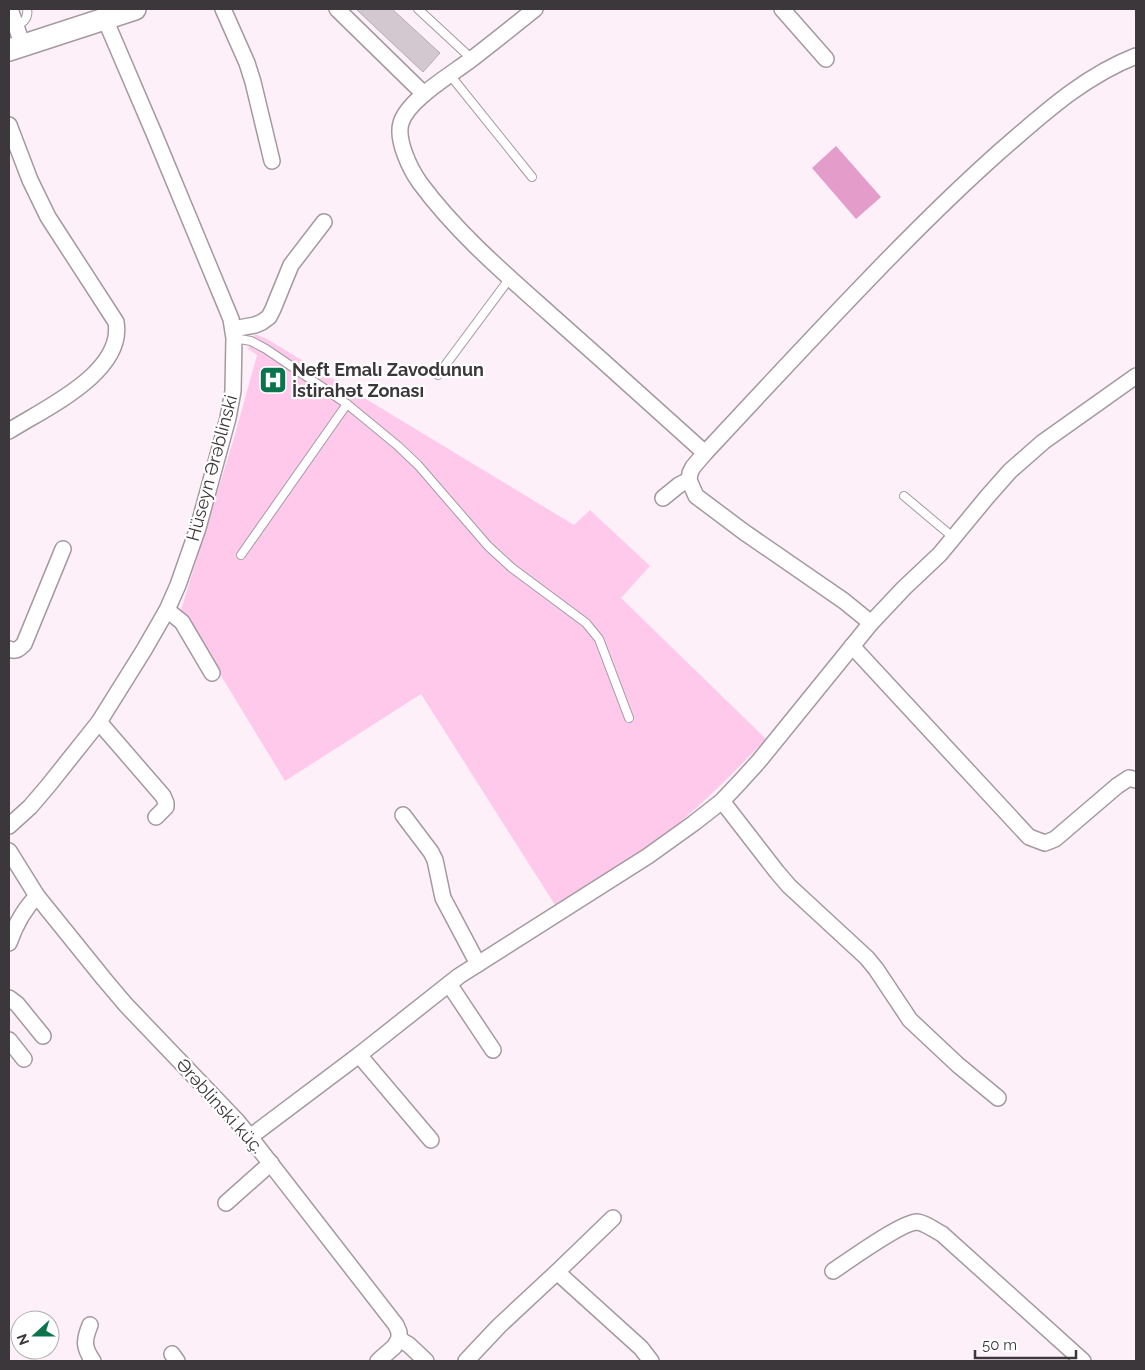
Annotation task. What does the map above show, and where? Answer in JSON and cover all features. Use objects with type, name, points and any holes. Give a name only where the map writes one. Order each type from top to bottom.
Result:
[{"type":"street","points":[[10,9],[16,41],[105,19],[135,9]]},
{"type":"street","points":[[222,9],[247,63],[272,161]]},
{"type":"street","points":[[336,9],[424,94]]},
{"type":"street","points":[[535,9],[411,106],[401,123],[402,146],[420,182],[452,221],[510,278],[705,453]]},
{"type":"street","points":[[782,9],[826,58]]},
{"type":"street","name":"Hüseyn Ərəblinski","points":[[9,826],[18,820],[48,786],[99,722],[167,610],[198,528],[234,390],[233,334],[227,307],[105,19]]},
{"type":"street","points":[[871,623],[844,601],[744,532],[696,496],[689,480],[690,473],[705,453],[927,218],[1040,116],[1079,86],[1108,68],[1136,56]]},
{"type":"street","points":[[9,125],[30,180],[48,217],[116,322],[117,330],[112,350],[93,375],[61,400],[9,431]]},
{"type":"street","points":[[233,334],[262,322],[268,317],[274,309],[290,265],[324,222]]},
{"type":"street","points":[[250,1137],[449,984],[656,851],[722,801],[759,761],[871,623],[940,554],[1010,471],[1049,438],[1136,376]]},
{"type":"street","points":[[663,498],[689,480]]},
{"type":"street","points":[[9,649],[14,651],[24,644],[63,549]]},
{"type":"street","points":[[167,610],[182,622],[212,673]]},
{"type":"street","points":[[852,646],[1029,838],[1045,843],[1055,839],[1117,786],[1129,778],[1136,780]]},
{"type":"street","points":[[99,722],[163,796],[166,807],[156,817]]},
{"type":"street","points":[[722,801],[789,886],[872,964],[910,1020],[951,1059],[998,1098]]},
{"type":"street","points":[[403,815],[435,860],[443,898],[478,964]]},
{"type":"street","name":"Ərəblinski küç.","points":[[9,851],[37,896],[115,992],[237,1121],[396,1325],[399,1339],[409,1345],[426,1361]]},
{"type":"street","points":[[10,934],[29,904],[37,896]]},
{"type":"street","points":[[449,984],[493,1050]]},
{"type":"street","points":[[9,998],[43,1036]]},
{"type":"street","points":[[9,1040],[24,1059]]},
{"type":"street","points":[[359,1055],[431,1140]]},
{"type":"street","points":[[226,1203],[271,1163]]},
{"type":"street","points":[[466,1361],[499,1326],[613,1218]]},
{"type":"street","points":[[833,1271],[896,1230],[918,1222],[942,1234],[1083,1361]]},
{"type":"street","points":[[557,1272],[641,1348],[652,1361]]},
{"type":"street","points":[[90,1325],[85,1337],[89,1355],[93,1361]]},
{"type":"street","points":[[378,1361],[394,1347],[399,1339]]},
{"type":"lane","points":[[16,41],[28,16],[27,9]]},
{"type":"lane","points":[[418,9],[472,59]]},
{"type":"lane","points":[[450,75],[532,177]]},
{"type":"lane","points":[[438,375],[510,278]]},
{"type":"lane","points":[[233,334],[266,349],[347,404],[418,465],[488,546],[512,568],[586,623],[599,639],[629,718]]},
{"type":"lane","points":[[241,555],[347,404]]},
{"type":"lane","points":[[904,496],[954,538]]},
{"type":"shaded area","points":[[836,146],[881,197],[856,219],[812,168]]},
{"type":"shaded area","points":[[255,334],[267,339],[574,525],[590,510],[650,566],[621,598],[766,739],[680,822],[634,855],[555,905],[421,694],[285,781],[181,610],[234,438],[257,355],[248,349]]},
{"type":"building","points":[[356,9],[392,9],[440,53],[423,72]]},
{"type":"place","name":"Neft Emalı Zavodunun İstirahət Zonası","points":[[273,380]]}]
